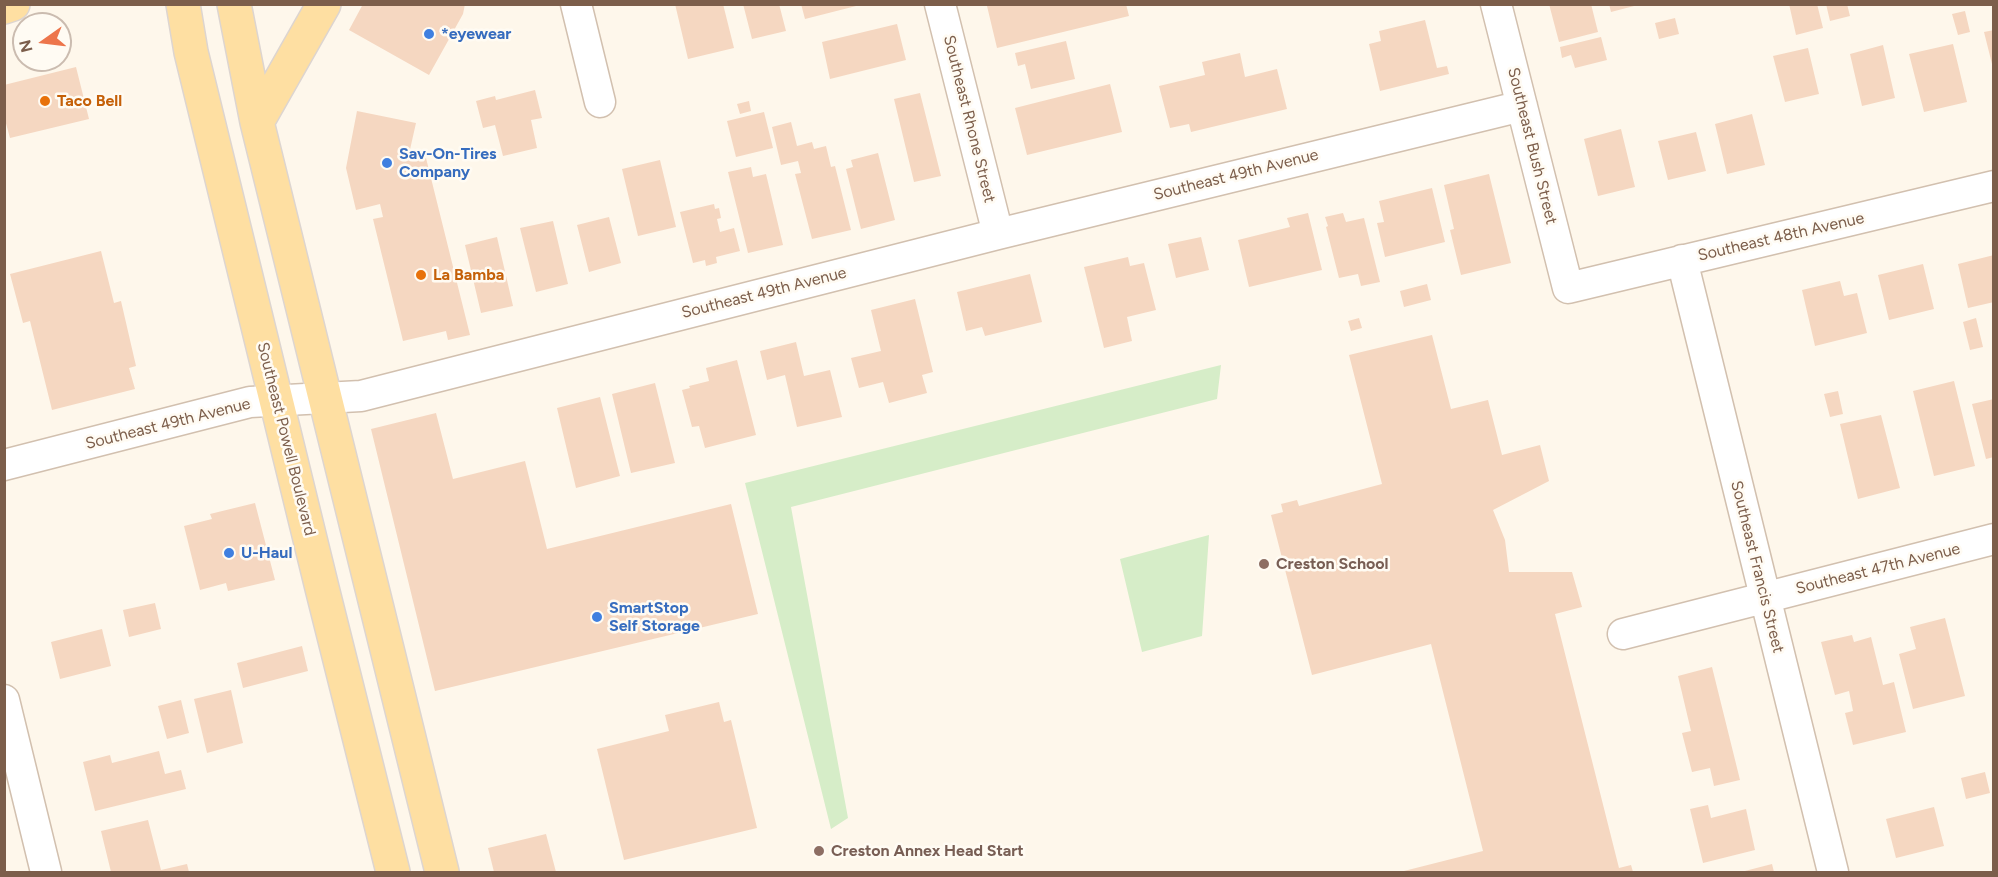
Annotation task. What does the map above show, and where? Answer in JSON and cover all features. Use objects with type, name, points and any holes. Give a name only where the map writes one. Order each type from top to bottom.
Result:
[{"type":"main road","points":[[4,7],[14,4]]},
{"type":"main road","name":"Southeast Powell Boulevard","points":[[183,4],[194,64],[393,873]]},
{"type":"main road","points":[[234,4],[257,122],[442,873]]},
{"type":"main road","points":[[257,122],[324,4]]},
{"type":"street","points":[[576,4],[600,102]]},
{"type":"street","name":"Southeast Rhone Street","points":[[940,4],[998,234]]},
{"type":"street","name":"Southeast Bush Street","points":[[1496,4],[1568,288]]},
{"type":"street","name":"Southeast 49th Avenue","points":[[4,465],[250,402],[361,396],[998,234],[1522,106]]},
{"type":"street","name":"Southeast 48th Avenue","points":[[1568,288],[1994,186]]},
{"type":"street","name":"Southeast Francis Street","points":[[1682,261],[1833,873]]},
{"type":"street","name":"Southeast 47th Avenue","points":[[1623,634],[1994,539]]},
{"type":"street","points":[[4,700],[46,873]]},
{"type":"green space","points":[[1221,365],[1217,399],[791,507],[848,818],[831,829],[745,483]]},
{"type":"green space","points":[[1209,535],[1202,636],[1142,652],[1120,559]]},
{"type":"building","points":[[363,4],[465,4],[463,14],[429,75],[349,30]]},
{"type":"building","points":[[675,4],[723,4],[734,48],[688,59]]},
{"type":"building","points":[[743,4],[779,4],[786,31],[752,39]]},
{"type":"building","points":[[801,4],[860,4],[860,5],[805,19]]},
{"type":"building","points":[[991,4],[1126,4],[1129,16],[997,48],[987,6]]},
{"type":"building","points":[[1549,4],[1591,4],[1598,32],[1559,42]]},
{"type":"building","points":[[1609,4],[1638,4],[1638,5],[1611,12]]},
{"type":"building","points":[[1789,4],[1817,4],[1823,28],[1796,35]]},
{"type":"building","points":[[1826,4],[1847,4],[1850,16],[1830,21]]},
{"type":"building","points":[[1965,11],[1970,32],[1958,35],[1952,14]]},
{"type":"building","points":[[1675,18],[1679,34],[1659,39],[1655,23]]},
{"type":"building","points":[[1425,20],[1437,68],[1447,66],[1449,74],[1380,91],[1369,44],[1381,41],[1379,31]]},
{"type":"building","points":[[897,24],[906,60],[830,79],[822,42]]},
{"type":"building","points":[[1994,30],[1994,68],[1993,68],[1984,32]]},
{"type":"building","points":[[1601,37],[1607,60],[1575,68],[1571,55],[1562,58],[1560,47]]},
{"type":"building","points":[[1066,41],[1075,79],[1031,89],[1025,64],[1018,66],[1015,53]]},
{"type":"building","points":[[1953,44],[1967,102],[1924,112],[1909,54]]},
{"type":"building","points":[[1883,45],[1895,98],[1862,106],[1850,54]]},
{"type":"building","points":[[1808,48],[1819,94],[1785,102],[1773,56]]},
{"type":"building","points":[[1240,53],[1245,77],[1277,69],[1287,109],[1191,132],[1189,124],[1170,128],[1159,86],[1205,75],[1202,62]]},
{"type":"building","name":"Taco Bell","points":[[76,67],[89,119],[10,138],[4,116],[4,85],[56,72],[72,72],[72,68]]},
{"type":"building","points":[[1110,84],[1122,132],[1027,155],[1015,108]]},
{"type":"building","points":[[535,90],[542,118],[531,120],[537,148],[503,156],[495,125],[483,128],[476,101],[495,96],[496,100]]},
{"type":"building","points":[[920,93],[941,176],[914,182],[894,99]]},
{"type":"building","points":[[749,101],[751,111],[740,114],[737,104]]},
{"type":"building","name":"La Bamba","points":[[357,111],[416,123],[409,154],[426,158],[470,335],[448,340],[446,331],[403,341],[373,219],[383,217],[380,204],[356,210],[346,168]]},
{"type":"building","points":[[764,112],[773,148],[736,157],[727,121]]},
{"type":"building","points":[[1752,114],[1765,165],[1727,174],[1715,124]]},
{"type":"building","points":[[791,122],[797,146],[812,142],[814,149],[826,146],[831,167],[835,166],[851,230],[812,239],[795,174],[801,173],[798,161],[781,165],[772,127]]},
{"type":"building","points":[[1621,129],[1635,187],[1598,196],[1584,139]]},
{"type":"building","points":[[1696,132],[1706,171],[1668,180],[1658,141]]},
{"type":"building","points":[[878,153],[895,220],[861,229],[846,169],[853,167],[851,160]]},
{"type":"building","points":[[660,160],[676,227],[638,236],[622,169]]},
{"type":"building","points":[[751,167],[753,177],[766,174],[783,245],[748,253],[728,172]]},
{"type":"building","points":[[1489,174],[1511,263],[1461,275],[1450,230],[1454,229],[1444,185]]},
{"type":"building","points":[[1432,188],[1445,242],[1385,257],[1377,223],[1384,222],[1379,201]]},
{"type":"building","points":[[714,204],[715,209],[719,208],[721,218],[717,219],[720,232],[734,228],[740,251],[716,257],[717,263],[706,266],[705,260],[693,263],[680,212]]},
{"type":"building","points":[[1308,213],[1322,270],[1249,287],[1238,240],[1290,227],[1287,218]]},
{"type":"building","points":[[1343,213],[1346,222],[1364,218],[1380,282],[1361,286],[1358,274],[1339,278],[1325,217]]},
{"type":"building","points":[[609,217],[621,263],[589,272],[577,225]]},
{"type":"building","points":[[553,221],[568,284],[536,292],[520,228]]},
{"type":"building","points":[[497,237],[513,306],[481,313],[465,245]]},
{"type":"building","points":[[1201,237],[1209,270],[1176,278],[1168,244]]},
{"type":"building","points":[[101,251],[114,303],[121,301],[136,366],[129,368],[135,389],[52,410],[30,321],[23,323],[10,274]]},
{"type":"building","points":[[1994,255],[1994,302],[1968,308],[1958,264]]},
{"type":"building","points":[[1128,257],[1130,266],[1144,263],[1156,310],[1127,317],[1132,341],[1104,348],[1084,267]]},
{"type":"building","points":[[1923,264],[1934,309],[1889,320],[1878,275]]},
{"type":"building","points":[[1030,274],[1042,322],[985,336],[982,327],[966,331],[957,292]]},
{"type":"building","points":[[1840,281],[1844,296],[1857,293],[1867,333],[1815,346],[1802,290]]},
{"type":"building","points":[[1427,284],[1431,300],[1404,307],[1400,291]]},
{"type":"building","points":[[915,299],[933,372],[922,375],[927,393],[889,403],[883,382],[859,388],[851,358],[881,351],[871,310]]},
{"type":"building","points":[[1359,318],[1362,328],[1351,331],[1348,321]]},
{"type":"building","points":[[1976,318],[1983,347],[1970,350],[1963,322]]},
{"type":"building","points":[[1432,335],[1451,409],[1488,400],[1502,455],[1540,445],[1549,481],[1493,510],[1505,540],[1509,572],[1572,572],[1582,607],[1555,614],[1619,868],[1631,865],[1633,872],[1400,872],[1483,851],[1431,644],[1312,675],[1271,515],[1283,512],[1281,504],[1297,500],[1299,506],[1382,484],[1349,355]]},
{"type":"building","points":[[796,342],[804,376],[830,370],[842,417],[797,427],[785,375],[767,380],[760,351]]},
{"type":"building","points":[[737,360],[756,435],[705,448],[699,426],[692,427],[682,390],[709,381],[706,368]]},
{"type":"building","points":[[1954,381],[1975,466],[1934,476],[1913,391]]},
{"type":"building","points":[[655,383],[675,463],[631,473],[612,394]]},
{"type":"building","points":[[1838,391],[1843,414],[1830,417],[1824,394]]},
{"type":"building","points":[[600,397],[620,476],[576,488],[557,408]]},
{"type":"building","points":[[1994,399],[1994,457],[1986,459],[1972,404]]},
{"type":"building","points":[[436,413],[453,479],[525,461],[547,549],[731,504],[758,614],[435,691],[371,429]]},
{"type":"building","points":[[1881,415],[1900,488],[1858,499],[1840,424]]},
{"type":"building","name":"U-Haul","points":[[255,503],[275,580],[228,591],[226,583],[200,590],[184,526],[212,519],[210,514]]},
{"type":"building","points":[[155,603],[161,629],[129,637],[123,610]]},
{"type":"building","points":[[1945,618],[1965,696],[1913,709],[1899,654],[1916,649],[1910,627]]},
{"type":"building","points":[[102,629],[111,666],[60,679],[51,642]]},
{"type":"building","points":[[1852,635],[1854,642],[1871,637],[1883,685],[1894,682],[1906,732],[1853,745],[1845,713],[1853,711],[1849,691],[1835,695],[1821,642]]},
{"type":"building","points":[[302,646],[308,671],[243,688],[237,663]]},
{"type":"building","points":[[1712,667],[1740,780],[1714,786],[1710,768],[1692,772],[1682,733],[1691,731],[1678,676]]},
{"type":"building","points":[[231,690],[243,743],[207,753],[194,699]]},
{"type":"building","points":[[181,700],[189,733],[167,739],[158,706]]},
{"type":"building","points":[[719,702],[724,722],[731,720],[757,828],[624,860],[597,749],[669,731],[665,715]]},
{"type":"building","points":[[159,751],[165,774],[181,770],[186,789],[95,811],[83,762],[110,755],[112,763]]},
{"type":"building","points":[[1985,772],[1990,793],[1966,799],[1961,778]]},
{"type":"building","points":[[1708,805],[1711,818],[1746,809],[1755,850],[1703,863],[1690,809]]},
{"type":"building","points":[[1934,807],[1944,846],[1896,858],[1886,819]]},
{"type":"building","points":[[148,820],[161,870],[187,864],[189,872],[111,872],[101,831]]},
{"type":"building","points":[[546,834],[556,872],[494,872],[488,848]]},
{"type":"building","points":[[1772,864],[1774,872],[1741,872]]},
{"type":"place","name":"*eyewear","points":[[429,34]]},
{"type":"place","name":"Taco Bell","points":[[45,101]]},
{"type":"place","name":"Sav-On-Tires Company","points":[[387,163]]},
{"type":"place","name":"La Bamba","points":[[421,275]]},
{"type":"place","name":"U-Haul","points":[[229,553]]},
{"type":"place","name":"Creston School","points":[[1264,564]]},
{"type":"place","name":"SmartStop Self Storage","points":[[597,617]]},
{"type":"place","name":"Creston Annex Head Start","points":[[819,851]]}]
